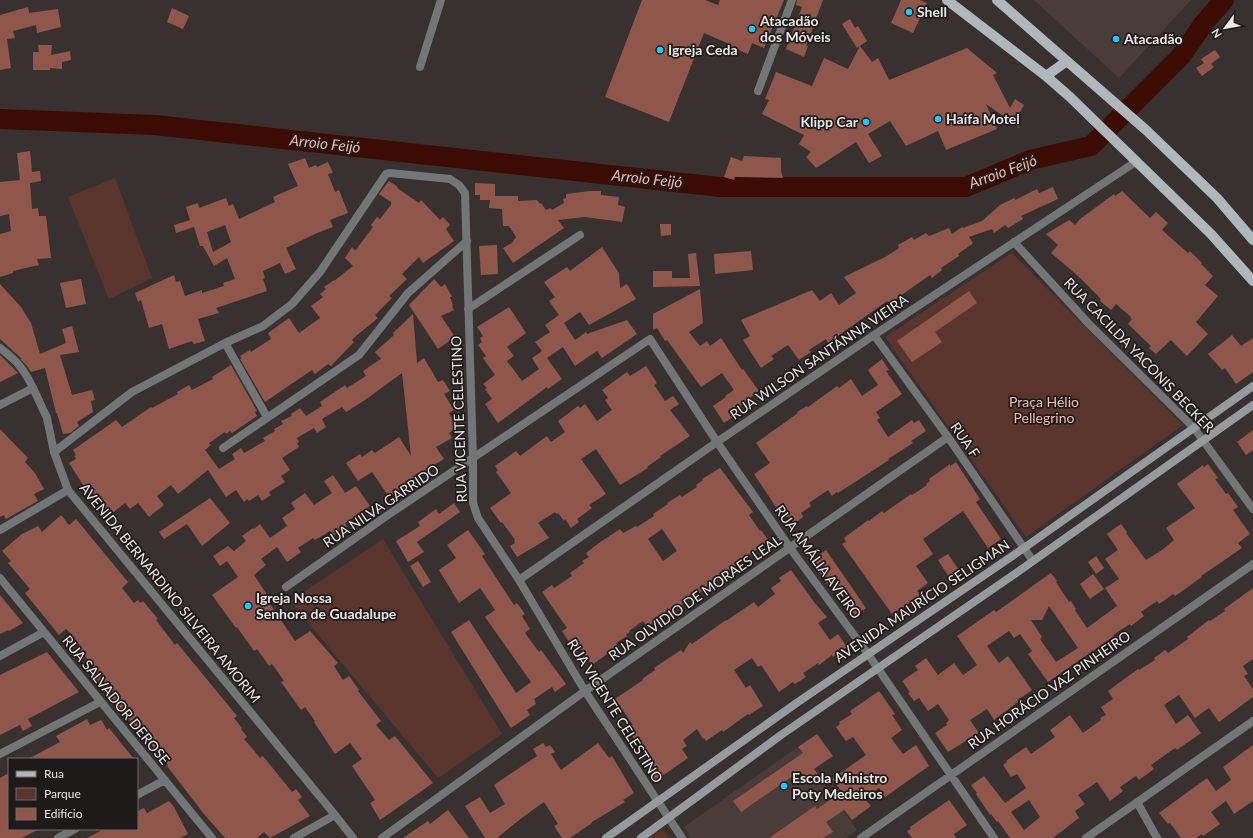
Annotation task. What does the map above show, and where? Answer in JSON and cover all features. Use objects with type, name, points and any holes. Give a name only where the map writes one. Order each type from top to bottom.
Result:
[{"type":"main road","points":[[947,0],[1046,76],[1093,118],[1211,234],[1253,281]]},
{"type":"main road","points":[[997,0],[1142,126],[1217,198],[1253,240]]},
{"type":"main road","points":[[1046,76],[1067,61]]},
{"type":"main road","name":"AVENIDA MAURÍCIO SELIGMAN","points":[[606,838],[713,761],[1024,548],[1253,386]]},
{"type":"main road","name":"AVENIDA MAURÍCIO SELIGMAN","points":[[641,838],[781,735],[1033,561],[1253,406]]},
{"type":"street","points":[[420,67],[441,0]]},
{"type":"street","points":[[758,91],[792,0]]},
{"type":"street","name":"RUA WILSON SANTÁNNA VIEIRA","points":[[519,580],[874,335],[1137,161]]},
{"type":"street","name":"RUA VICENTE CELESTINO","points":[[225,343],[263,326],[292,304],[320,272],[386,174],[390,173],[450,179],[459,185],[464,194],[467,241],[473,503],[475,511],[478,518],[519,580],[585,691],[682,838]]},
{"type":"street","points":[[468,309],[580,235]]},
{"type":"street","points":[[223,448],[358,355],[408,293],[467,241]]},
{"type":"street","name":"RUA CACILDA YACONIS BECKER","points":[[1014,242],[1089,324],[1194,428],[1253,509]]},
{"type":"street","name":"RUA F","points":[[874,335],[948,438],[1033,561]]},
{"type":"street","name":"RUA NILVA GARRIDO","points":[[286,587],[385,517],[650,340]]},
{"type":"street","name":"RUA AMÁLIA AVEIRO","points":[[650,340],[717,442],[790,548],[878,668],[994,838]]},
{"type":"street","points":[[54,452],[132,392],[225,343],[267,417]]},
{"type":"street","name":"AVENIDA BERNARDINO SILVEIRA AMORIM","points":[[0,348],[10,355],[24,370],[33,388],[47,418],[54,452],[68,490],[353,838]]},
{"type":"street","points":[[0,405],[33,388]]},
{"type":"street","name":"RUA OLVIDIO DE MORAES LEAL","points":[[382,838],[585,691],[948,438]]},
{"type":"street","points":[[0,530],[68,490]]},
{"type":"street","name":"RUA HORÁCIO VAZ PINHEIRO","points":[[861,838],[1253,564]]},
{"type":"street","name":"RUA SALVADOR DEROSE","points":[[0,578],[212,838]]},
{"type":"street","points":[[0,656],[44,632]]},
{"type":"street","points":[[0,754],[100,702]]},
{"type":"street","points":[[1086,838],[1253,721]]},
{"type":"street","points":[[138,795],[165,780]]},
{"type":"street","points":[[1137,802],[1157,838]]},
{"type":"street","points":[[294,838],[335,815]]},
{"type":"street","points":[[58,838],[73,830]]},
{"type":"shaded area","name":"Atacadão","points":[[1034,0],[1191,0],[1119,78]]},
{"type":"shaded area","name":"Escola Ministro Poty Medeiros","points":[[798,747],[857,830],[846,838],[691,838],[684,827]]},
{"type":"green space","points":[[115,178],[152,278],[109,299],[68,197]]},
{"type":"green space","name":"Praça Hélio Pellegrino","points":[[1012,253],[1183,425],[1026,537],[885,337]]},
{"type":"green space","points":[[383,539],[502,734],[438,778],[290,601]]},
{"type":"green space","points":[[663,829],[669,838],[650,838]]},
{"type":"building","name":"Igreja Ceda","points":[[642,0],[705,0],[718,5],[720,0],[784,0],[764,48],[752,43],[748,54],[704,33],[669,122],[605,97]]},
{"type":"building","points":[[797,0],[823,0],[806,46],[808,46],[804,57],[786,49],[802,7],[796,5]]},
{"type":"building","name":"Shell","points":[[901,0],[920,0],[927,3],[913,33],[891,23]]},
{"type":"building","points":[[28,7],[29,13],[58,9],[61,27],[37,33],[36,25],[13,31],[15,38],[7,39],[11,68],[0,70],[0,15]]},
{"type":"building","points":[[172,8],[189,16],[183,29],[167,22]]},
{"type":"building","points":[[850,19],[855,28],[858,26],[867,41],[857,48],[842,24]]},
{"type":"building","points":[[38,45],[52,45],[51,55],[70,51],[71,60],[62,62],[62,69],[50,68],[50,70],[33,70],[33,52],[39,52]]},
{"type":"building","points":[[860,46],[872,62],[878,58],[889,80],[967,48],[997,73],[993,75],[1010,108],[1015,99],[1024,105],[1016,119],[1020,128],[986,104],[997,129],[946,150],[938,131],[906,146],[890,121],[868,134],[882,156],[869,163],[856,142],[816,168],[806,157],[811,152],[799,144],[804,135],[762,114],[769,100],[765,99],[776,72],[812,86],[824,58],[848,69]]},
{"type":"building","points":[[1215,50],[1220,57],[1211,64],[1214,67],[1202,76],[1196,68],[1204,63],[1201,59]]},
{"type":"building","points":[[30,151],[32,172],[40,171],[41,181],[30,183],[32,209],[38,208],[39,216],[46,216],[51,258],[37,259],[39,265],[13,271],[13,273],[0,277],[0,234],[11,231],[9,214],[0,216],[0,182],[20,180],[17,153]]},
{"type":"building","points":[[744,156],[781,158],[781,171],[783,178],[735,177],[734,180],[724,177],[731,157],[742,161]]},
{"type":"building","points":[[305,158],[309,168],[316,165],[317,167],[328,162],[333,173],[328,174],[335,192],[339,190],[348,213],[330,220],[333,227],[286,248],[296,269],[285,274],[280,263],[263,271],[265,278],[263,279],[267,291],[216,308],[219,313],[198,319],[205,341],[194,344],[192,341],[169,349],[162,324],[149,328],[141,300],[138,302],[135,293],[174,275],[176,282],[180,281],[185,296],[202,290],[202,293],[224,286],[223,283],[235,279],[227,258],[214,266],[203,246],[200,246],[194,227],[176,233],[174,225],[190,220],[186,207],[198,203],[199,208],[226,198],[229,206],[233,204],[239,219],[275,202],[273,197],[298,186],[288,164]],"holes":[[[225,225],[231,242],[213,252],[207,232]]]},
{"type":"building","points":[[389,181],[419,203],[421,200],[440,220],[443,217],[450,225],[446,229],[454,241],[423,263],[419,257],[402,274],[407,279],[389,296],[392,298],[375,315],[378,318],[352,340],[354,342],[331,366],[328,364],[315,374],[312,370],[265,402],[240,359],[242,358],[240,356],[250,350],[251,352],[271,339],[268,333],[289,318],[299,333],[320,318],[311,306],[323,297],[320,294],[326,289],[324,287],[353,266],[345,258],[352,247],[355,251],[373,227],[371,225],[377,217],[380,219],[391,205],[391,202],[379,194]]},
{"type":"building","points":[[475,183],[495,184],[495,196],[518,196],[518,201],[537,200],[546,210],[550,208],[552,210],[564,203],[563,199],[566,198],[566,194],[601,191],[601,195],[619,197],[618,205],[625,207],[622,222],[585,217],[558,220],[564,228],[513,263],[503,248],[512,243],[516,237],[509,226],[503,226],[502,209],[489,208],[490,200],[480,200],[480,195],[475,195]]},
{"type":"building","points":[[1053,187],[1058,199],[1021,216],[1023,219],[1008,228],[1005,225],[994,233],[992,229],[969,237],[973,243],[958,254],[959,256],[941,268],[942,270],[932,278],[930,275],[889,304],[887,301],[828,343],[826,339],[809,350],[811,352],[799,360],[788,345],[771,356],[774,359],[761,368],[743,340],[750,336],[741,320],[812,290],[820,301],[831,293],[839,305],[856,293],[844,277],[887,256],[899,248],[898,245],[912,237],[914,240],[926,233],[929,236],[949,228],[952,234],[962,227],[963,228],[982,221],[1000,205],[1014,198],[1015,200],[1037,189],[1039,193]]},
{"type":"building","points":[[1122,191],[1150,218],[1156,212],[1168,223],[1162,230],[1188,253],[1190,251],[1213,276],[1205,285],[1218,296],[1196,322],[1208,334],[1187,356],[1171,340],[1156,354],[1149,348],[1151,346],[1128,324],[1132,319],[1130,318],[1131,317],[1116,304],[1111,310],[1100,301],[1101,299],[1077,275],[1051,253],[1058,245],[1046,234],[1069,220],[1075,225],[1080,219],[1114,194],[1115,196]]},
{"type":"building","points":[[660,224],[671,224],[671,235],[661,236]]},
{"type":"building","points":[[497,245],[498,274],[481,275],[479,246]]},
{"type":"building","points":[[602,247],[619,273],[620,288],[627,284],[636,299],[589,325],[580,312],[564,323],[575,340],[586,332],[587,334],[627,320],[637,334],[602,358],[597,351],[575,366],[563,347],[547,358],[562,379],[548,389],[547,387],[498,423],[485,404],[492,399],[485,389],[487,388],[483,384],[495,375],[483,358],[486,356],[478,345],[482,342],[480,338],[483,336],[477,327],[509,307],[526,333],[507,347],[514,356],[507,361],[522,381],[539,369],[532,358],[542,351],[535,342],[550,332],[545,325],[559,315],[549,301],[555,297],[544,282],[567,267],[570,271]]},
{"type":"building","points":[[751,251],[753,270],[715,274],[714,254]]},
{"type":"building","points":[[696,253],[700,286],[653,287],[653,271],[672,271],[672,278],[690,278],[688,254]]},
{"type":"building","points":[[81,279],[86,304],[66,308],[60,283]]},
{"type":"building","points":[[434,279],[441,287],[445,284],[452,297],[450,297],[454,310],[441,316],[455,337],[438,349],[409,305]]},
{"type":"building","points":[[0,284],[21,307],[31,323],[40,354],[66,343],[62,329],[72,326],[79,352],[60,355],[72,395],[92,390],[95,400],[91,401],[93,412],[77,422],[79,426],[70,433],[63,434],[56,413],[45,368],[31,372],[20,359],[22,359],[0,339]]},
{"type":"building","points":[[700,289],[703,323],[689,332],[700,346],[707,341],[710,346],[721,338],[742,370],[743,369],[759,391],[740,406],[743,410],[724,423],[713,406],[734,390],[722,373],[701,387],[667,340],[665,341],[657,328],[653,330],[653,314]]},
{"type":"building","points":[[969,291],[977,303],[935,332],[942,342],[912,362],[897,341]]},
{"type":"building","points":[[413,314],[417,363],[424,358],[438,382],[443,380],[450,391],[444,394],[454,410],[449,413],[457,427],[449,433],[452,438],[436,447],[444,459],[413,478],[402,486],[403,488],[389,497],[372,472],[358,481],[346,463],[360,454],[362,457],[372,450],[375,453],[399,437],[411,456],[402,373],[346,412],[342,407],[322,419],[326,427],[317,433],[314,428],[297,438],[299,447],[282,458],[290,470],[281,476],[285,482],[269,492],[271,495],[262,501],[258,495],[249,501],[247,499],[244,502],[236,490],[226,497],[208,470],[178,494],[171,485],[157,496],[164,505],[149,517],[138,503],[130,509],[125,503],[106,518],[83,489],[85,488],[69,463],[76,459],[74,456],[76,455],[73,450],[116,420],[122,427],[151,407],[152,408],[178,394],[177,392],[189,385],[192,390],[213,379],[212,377],[231,365],[257,411],[255,412],[257,416],[232,433],[230,431],[226,434],[225,432],[209,443],[211,445],[205,450],[219,469],[235,459],[232,454],[241,448],[244,453],[265,441],[263,438],[283,424],[281,421],[292,416],[291,414],[300,408],[306,416],[322,406],[320,402],[345,385],[347,388],[366,376],[363,371],[381,359],[375,352],[394,335],[393,333]]},
{"type":"building","points":[[1232,335],[1241,346],[1253,338],[1253,372],[1236,384],[1225,368],[1222,370],[1208,354]]},
{"type":"building","points":[[0,355],[18,373],[0,382]]},
{"type":"building","points":[[882,359],[889,370],[886,371],[902,394],[876,412],[880,418],[877,420],[888,437],[912,420],[914,423],[919,420],[926,431],[911,441],[913,443],[888,459],[889,460],[838,493],[837,492],[832,496],[828,490],[809,503],[811,506],[801,513],[803,517],[793,525],[781,508],[778,510],[754,474],[770,463],[756,443],[798,413],[797,412],[807,406],[808,407],[837,386],[839,388],[851,379],[862,396],[878,385],[868,370]]},
{"type":"building","points":[[646,366],[657,383],[654,385],[665,401],[673,396],[679,404],[670,410],[690,436],[660,456],[661,457],[647,467],[648,468],[620,485],[596,449],[581,459],[606,494],[589,505],[592,508],[577,519],[579,522],[571,528],[565,519],[564,521],[558,513],[557,514],[555,512],[538,523],[549,538],[517,557],[510,546],[515,543],[515,540],[490,508],[511,493],[496,472],[498,470],[495,466],[516,451],[520,456],[547,436],[551,442],[565,432],[558,421],[578,406],[580,408],[585,404],[597,421],[612,410],[605,400],[608,398],[602,390],[627,372],[630,376]]},
{"type":"building","points":[[0,429],[28,458],[25,462],[35,473],[44,489],[34,494],[38,501],[6,519],[4,515],[0,517]]},
{"type":"building","points":[[1253,430],[1253,450],[1246,455],[1237,442]]},
{"type":"building","points":[[956,462],[980,499],[976,502],[1001,539],[988,548],[963,511],[923,539],[933,554],[916,566],[928,583],[917,591],[921,596],[892,614],[842,544],[846,542],[844,538],[882,511],[884,513],[927,485],[926,484],[930,481],[929,479],[950,464],[950,466]]},
{"type":"building","points":[[1208,464],[1218,478],[1215,479],[1238,507],[1233,510],[1250,534],[1238,543],[1242,548],[1175,596],[1173,594],[1159,604],[1157,601],[1141,612],[1144,616],[1131,626],[1130,624],[1113,635],[1114,636],[1048,682],[1028,654],[1032,651],[1020,634],[1014,638],[1009,631],[987,646],[999,663],[1008,656],[1032,690],[994,720],[987,709],[970,720],[979,733],[948,752],[935,733],[947,725],[946,723],[949,720],[938,704],[928,711],[919,698],[914,701],[908,693],[910,692],[902,681],[918,670],[915,666],[926,658],[938,675],[954,663],[963,675],[977,665],[957,636],[994,610],[996,612],[1051,573],[1069,602],[1071,601],[1087,628],[1117,606],[1105,588],[1119,579],[1105,559],[1118,550],[1107,534],[1121,524],[1146,560],[1162,550],[1174,540],[1166,528],[1195,508],[1177,484],[1203,465],[1204,467]],"holes":[[[1049,606],[1078,648],[1056,662],[1040,639],[1042,637],[1031,620],[1042,620]]]},
{"type":"building","points":[[720,468],[753,512],[749,515],[769,541],[745,558],[745,560],[717,578],[718,580],[676,609],[675,608],[647,627],[643,621],[629,631],[630,632],[626,634],[627,636],[616,643],[618,646],[592,665],[581,649],[576,653],[562,631],[567,628],[542,592],[552,585],[554,588],[572,576],[570,573],[584,563],[582,561],[589,557],[586,553],[599,543],[620,529],[623,533],[636,526],[637,527],[654,516],[653,514],[668,504],[667,503],[680,495],[682,497],[697,487],[696,485],[703,480],[702,479]],"holes":[[[662,529],[677,551],[663,561],[648,539]]]},
{"type":"building","points":[[333,475],[345,493],[356,486],[370,506],[345,523],[347,526],[333,536],[330,531],[315,540],[313,538],[298,548],[301,552],[287,562],[277,547],[261,559],[266,565],[254,575],[272,602],[270,604],[295,641],[310,631],[338,663],[334,666],[343,680],[349,676],[359,690],[358,691],[381,721],[376,725],[389,740],[395,736],[433,783],[380,820],[370,803],[375,800],[352,766],[362,759],[350,743],[335,754],[305,707],[301,710],[281,682],[284,681],[272,664],[269,666],[257,649],[254,651],[212,595],[238,577],[227,561],[220,566],[213,556],[228,546],[234,551],[246,541],[242,536],[260,524],[270,538],[287,526],[282,518],[295,509],[291,503],[305,493],[314,505],[332,493],[324,481]]},
{"type":"building","points":[[210,498],[230,523],[202,546],[187,524],[164,539],[159,532]]},
{"type":"building","points":[[454,503],[460,512],[417,542],[424,552],[408,562],[396,541],[420,526],[418,522],[436,509],[439,514]]},
{"type":"building","points":[[61,515],[69,525],[76,519],[128,582],[122,588],[134,603],[138,600],[140,603],[143,601],[158,619],[156,620],[175,645],[177,643],[237,716],[234,718],[247,737],[244,739],[260,758],[263,756],[292,792],[296,789],[302,797],[298,800],[310,816],[270,838],[264,832],[257,838],[225,838],[204,814],[167,766],[168,765],[90,672],[95,668],[78,648],[80,646],[74,637],[66,629],[59,635],[25,593],[30,589],[8,563],[11,561],[2,551],[22,534],[38,526],[42,532]]},
{"type":"building","points":[[468,530],[485,554],[482,556],[514,605],[517,603],[525,614],[522,616],[530,629],[525,633],[539,652],[541,650],[566,684],[555,692],[552,687],[534,699],[536,704],[527,710],[530,715],[511,728],[451,632],[469,620],[516,693],[531,682],[485,617],[495,610],[480,588],[459,603],[439,570],[456,558],[447,545]]},
{"type":"building","points":[[826,550],[866,608],[855,616],[852,611],[849,613],[829,582],[827,584],[811,560]]},
{"type":"building","points":[[948,554],[959,570],[949,577],[938,560]]},
{"type":"building","points":[[1096,556],[1104,568],[1096,574],[1088,562]]},
{"type":"building","points":[[418,561],[431,582],[423,587],[410,566]]},
{"type":"building","points":[[791,570],[827,617],[818,623],[830,640],[838,634],[847,647],[833,657],[832,655],[819,665],[818,663],[803,673],[806,677],[795,684],[793,682],[779,692],[761,665],[758,667],[752,658],[734,670],[746,688],[750,685],[763,706],[749,715],[748,714],[723,732],[722,730],[706,741],[697,729],[683,740],[687,746],[682,749],[688,758],[655,781],[644,762],[649,759],[627,729],[633,725],[615,699],[643,680],[642,679],[655,670],[654,668],[681,650],[683,653],[690,642],[692,644],[754,602],[758,607],[775,594],[771,588],[781,581],[779,578]]},
{"type":"building","points":[[1093,574],[1104,589],[1090,599],[1080,584]]},
{"type":"building","points":[[1253,588],[1253,659],[1243,666],[1248,674],[1244,676],[1253,689],[1253,697],[1219,722],[1209,708],[1195,718],[1179,695],[1164,705],[1176,724],[1188,715],[1201,733],[1177,750],[1175,748],[1151,765],[1154,769],[1139,780],[1136,776],[1120,787],[1123,791],[1110,801],[1097,782],[1078,795],[1085,804],[1075,811],[1079,818],[1053,838],[1010,838],[998,821],[997,822],[991,814],[990,815],[971,785],[984,776],[1005,803],[1026,788],[1017,774],[1011,777],[1003,765],[1007,762],[1006,761],[1026,747],[1031,754],[1055,737],[1050,730],[1070,715],[1083,733],[1101,720],[1100,718],[1106,715],[1101,707],[1113,699],[1108,691],[1138,669],[1139,670],[1155,660],[1154,658],[1165,650],[1168,653],[1188,639],[1187,637],[1209,620],[1210,621],[1225,611],[1224,609]],"holes":[[[1029,800],[1040,817],[1024,830],[1011,812]]]},
{"type":"building","points":[[0,595],[23,623],[0,634]]},
{"type":"building","points":[[47,652],[79,692],[28,719],[32,726],[23,731],[20,725],[0,735],[0,675]]},
{"type":"building","points":[[879,691],[895,714],[892,715],[902,730],[891,738],[903,754],[916,745],[929,766],[885,797],[879,788],[864,798],[871,806],[852,820],[844,810],[826,822],[833,832],[823,838],[769,838],[815,806],[817,809],[842,792],[832,779],[866,755],[853,737],[846,741],[836,727],[840,724],[839,722],[852,714],[850,711]]},
{"type":"building","points":[[87,719],[90,725],[101,720],[107,730],[109,728],[133,758],[30,758],[60,742],[56,736]]},
{"type":"building","points":[[817,734],[833,756],[814,769],[818,774],[807,781],[800,771],[741,812],[733,801],[803,753],[798,747]]},
{"type":"building","points":[[543,743],[546,747],[550,745],[555,752],[551,754],[561,770],[598,743],[609,758],[612,756],[634,793],[623,800],[625,802],[592,822],[570,838],[562,838],[554,826],[558,824],[544,802],[497,838],[485,838],[465,806],[480,797],[490,813],[505,804],[494,785],[537,756],[533,749]]},
{"type":"building","points":[[1253,745],[1253,801],[1234,814],[1226,801],[1211,812],[1220,824],[1203,836],[1202,834],[1196,838],[1181,838],[1170,823],[1168,824],[1159,813],[1207,778],[1216,791],[1231,780],[1223,767]]},
{"type":"building","points":[[8,774],[8,830],[37,830],[22,838],[0,838],[0,778]]},
{"type":"building","points":[[949,800],[967,825],[954,834],[956,838],[912,838],[907,831],[911,829],[910,827]]},
{"type":"building","points":[[169,801],[174,807],[188,834],[180,838],[87,838],[102,830],[138,830],[138,811],[144,808],[147,813]]},
{"type":"building","points":[[448,810],[469,838],[403,838],[428,821],[430,824]]},
{"type":"waterway","name":"Arroio Feijó","points":[[0,119],[155,125],[720,187],[966,187],[1030,160],[1091,146],[1181,56],[1204,23],[1224,0]]},
{"type":"place","name":"Shell","points":[[909,12]]},
{"type":"place","name":"Atacadão dos Móveis","points":[[752,29]]},
{"type":"place","name":"Atacadão","points":[[1116,39]]},
{"type":"place","name":"Igreja Ceda","points":[[660,50]]},
{"type":"place","name":"Haifa Motel","points":[[938,119]]},
{"type":"place","name":"Klipp Car","points":[[866,122]]},
{"type":"place","name":"Igreja Nossa Senhora de Guadalupe","points":[[248,606]]},
{"type":"place","name":"Escola Ministro Poty Medeiros","points":[[784,786]]}]
